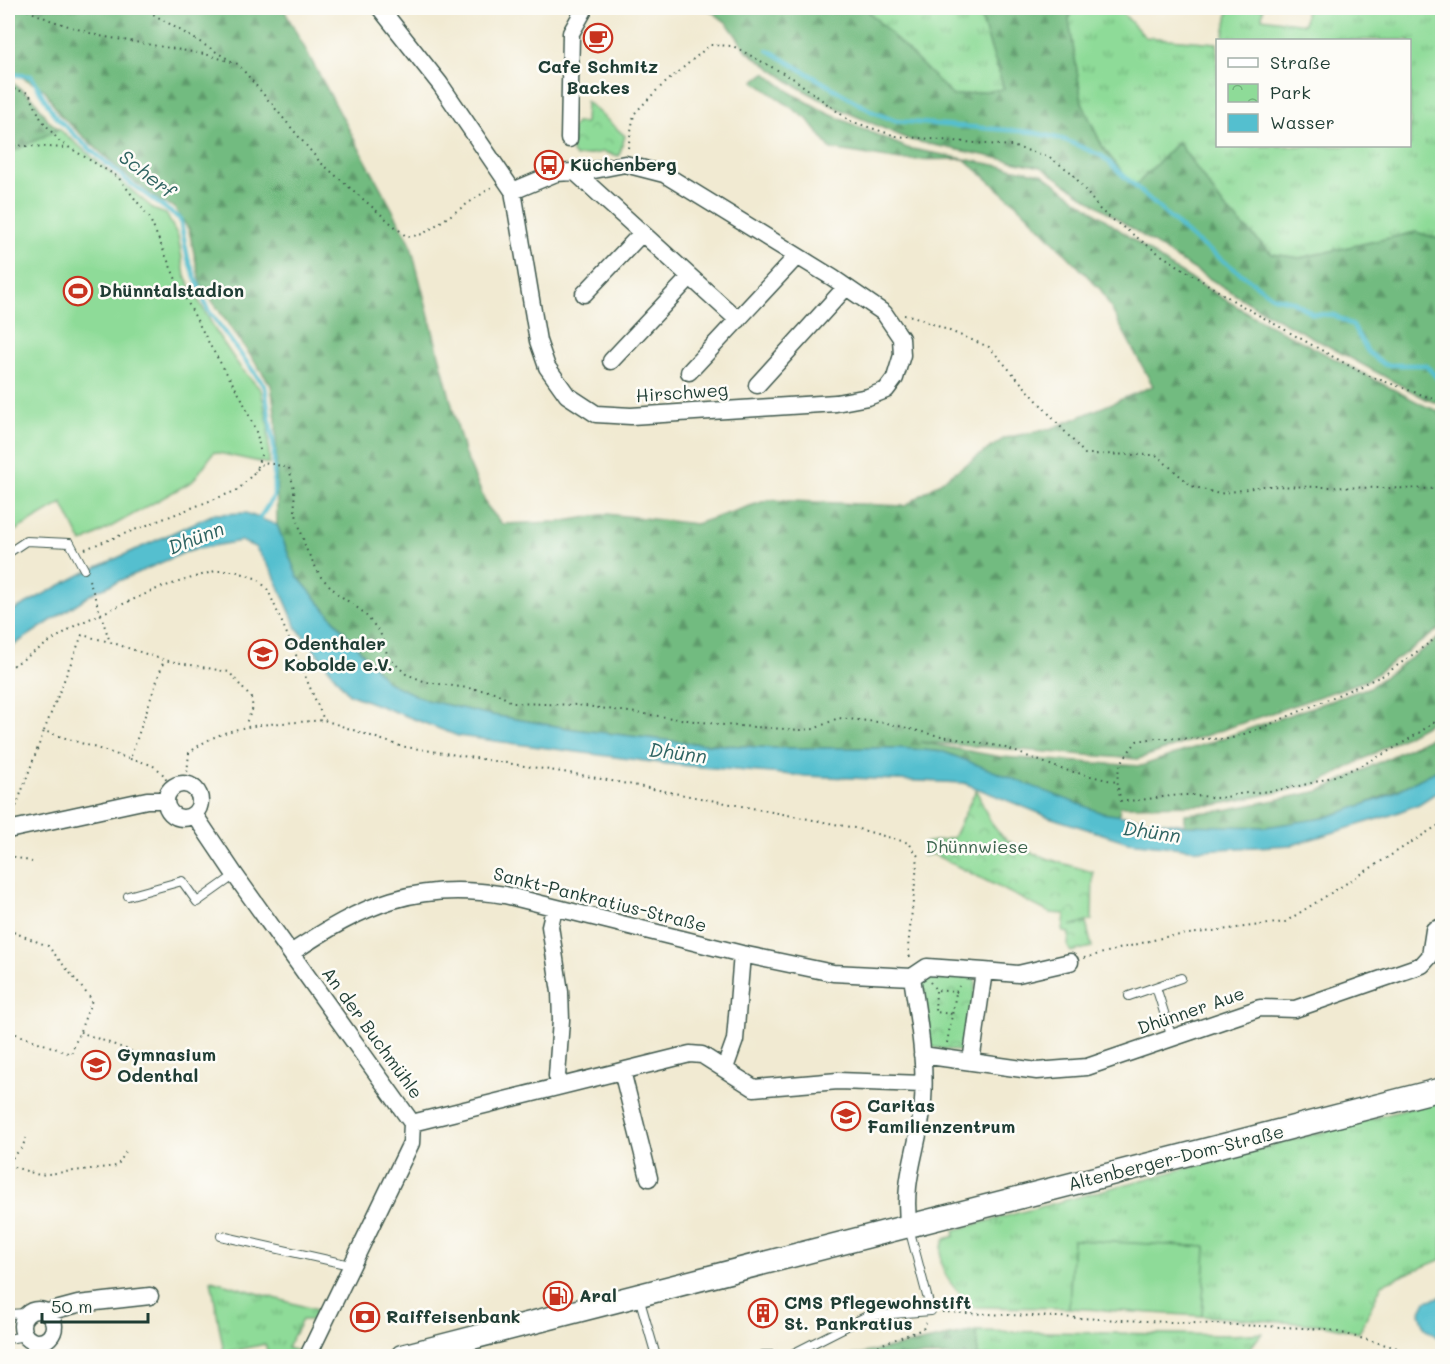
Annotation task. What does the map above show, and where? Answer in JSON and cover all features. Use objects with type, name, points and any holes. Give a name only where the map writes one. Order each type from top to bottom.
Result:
[{"type":"main road","name":"Altenberger-Dom-Straße","points":[[402,1356],[909,1228],[1443,1089]]},
{"type":"street","name":"Hirschweg","points":[[380,8],[440,84],[508,184],[538,341],[547,367],[567,395],[596,414],[631,417],[837,403],[868,397],[886,390],[895,378],[902,355],[901,338],[884,313],[664,174],[625,164],[556,173],[508,184]]},
{"type":"street","points":[[569,139],[571,33],[585,8]]},
{"type":"street","points":[[575,172],[738,320]]},
{"type":"street","points":[[584,294],[642,233]]},
{"type":"street","name":"Hirschweg","points":[[689,372],[797,256]]},
{"type":"street","points":[[611,361],[690,277]]},
{"type":"street","points":[[757,385],[846,287]]},
{"type":"street","name":"An der Buchmühle","points":[[174,791],[194,789],[199,797],[199,806],[194,814],[412,1123],[411,1143],[350,1265],[308,1356]]},
{"type":"street","points":[[10,824],[147,800],[174,791],[172,814],[187,818],[194,814]]},
{"type":"street","name":"Sankt-Pankratius-Straße","points":[[291,953],[336,923],[387,900],[420,893],[476,890],[505,895],[742,954],[833,973],[912,977]]},
{"type":"street","points":[[554,909],[550,926],[560,992],[557,1076],[561,1086]]},
{"type":"street","name":"Dhünner Aue","points":[[922,1055],[1020,1070],[1062,1070],[1087,1067],[1260,1008],[1295,1009],[1422,965],[1430,956],[1434,930],[1443,927]]},
{"type":"street","points":[[724,1068],[735,1040],[742,954]]},
{"type":"street","points":[[909,1228],[905,1200],[923,1103],[922,1055],[912,977],[927,967],[1018,974],[1070,962]]},
{"type":"street","points":[[971,1062],[984,971]]},
{"type":"street","points":[[412,1123],[690,1054],[702,1055],[724,1068],[741,1082],[754,1088],[838,1081],[923,1084]]},
{"type":"street","points":[[622,1071],[649,1178]]},
{"type":"street","points":[[48,1312],[53,1320],[54,1329],[51,1337],[35,1345],[22,1320],[27,1312],[42,1310],[48,1312],[78,1304],[150,1296]]},
{"type":"lane","points":[[8,553],[26,541],[70,543],[84,569]]},
{"type":"lane","points":[[128,896],[182,881],[197,902],[235,875]]},
{"type":"lane","points":[[1129,996],[1181,978]]},
{"type":"lane","points":[[1156,987],[1172,1038]]},
{"type":"lane","points":[[763,1355],[790,1355],[867,1316],[931,1311],[909,1228]]},
{"type":"lane","points":[[221,1236],[350,1265]]},
{"type":"lane","points":[[639,1297],[656,1356]]},
{"type":"lane","points":[[8,1314],[27,1312]]},
{"type":"lane","points":[[8,1339],[35,1345]]},
{"type":"path","points":[[22,8],[50,21],[99,36],[205,54],[238,64]]},
{"type":"path","points":[[143,8],[238,64],[320,162],[407,237],[423,234],[508,184]]},
{"type":"path","points":[[625,164],[634,114],[657,90],[710,45],[733,46],[794,79],[850,121],[896,136],[1011,146],[1048,156],[1072,173],[1101,211],[1158,253],[1237,303],[1364,374],[1443,402]]},
{"type":"path","points":[[8,88],[29,93],[41,119],[60,142],[118,177],[149,217],[177,282],[211,347],[242,399],[257,434],[261,455],[254,474]]},
{"type":"path","points":[[8,145],[71,149]]},
{"type":"path","points":[[884,313],[913,316],[989,347],[1085,454],[1156,455],[1192,486],[1219,495],[1264,486],[1443,489]]},
{"type":"path","points":[[76,553],[238,490],[264,462],[275,464],[289,468],[296,511],[306,549],[321,577],[338,594],[363,612],[380,632],[388,657],[406,674],[426,682],[495,692],[513,703],[578,705],[724,725],[801,730],[814,729],[838,718],[887,723],[930,734],[1003,747],[1061,770],[1116,782]]},
{"type":"path","points":[[84,569],[110,642]]},
{"type":"path","points":[[8,669],[76,625],[100,613],[159,588],[215,571],[235,571],[258,579],[268,590],[324,720]]},
{"type":"path","points":[[1443,634],[1384,675],[1259,729],[1229,739],[1156,738],[1137,741],[1119,764],[1116,782],[1121,801],[1144,801],[1189,795],[1219,798],[1274,791],[1328,778],[1370,763],[1415,738],[1443,717]]},
{"type":"path","points":[[10,824],[82,635],[164,660],[229,672],[250,698],[253,708],[245,725]]},
{"type":"path","points":[[130,759],[164,660]]},
{"type":"path","points":[[174,791],[189,753],[203,741],[245,725],[324,720],[400,746],[581,775],[855,828],[909,843],[918,856],[908,947],[912,977]]},
{"type":"path","points":[[44,731],[149,764],[164,772],[174,791]]},
{"type":"path","points":[[1070,962],[1165,937],[1285,922],[1443,824]]},
{"type":"path","points":[[8,855],[32,862]]},
{"type":"path","points":[[8,930],[48,946],[92,1000],[71,1054],[8,1031]]},
{"type":"path","points":[[936,990],[935,1012],[953,1014]]},
{"type":"path","points":[[942,1057],[950,1038],[956,992]]},
{"type":"path","points":[[80,1032],[158,1062]]},
{"type":"path","points":[[26,1138],[22,1148],[8,1163],[39,1175],[117,1166],[127,1150]]},
{"type":"path","points":[[850,1356],[923,1329],[931,1311],[1084,1316],[1327,1329],[1427,1356]]},
{"type":"green space","points":[[8,8],[283,8],[410,242],[464,452],[487,506],[502,524],[558,522],[607,514],[696,524],[768,500],[905,506],[1005,438],[1053,428],[1153,386],[1101,290],[1023,210],[964,159],[901,160],[831,149],[807,119],[754,81],[765,73],[793,94],[829,114],[907,148],[1042,174],[1171,267],[1251,315],[1425,406],[1442,412],[1442,627],[1367,680],[1138,759],[920,742],[1001,757],[1141,766],[1370,687],[1442,636],[1442,716],[1318,784],[1215,805],[1120,806],[1119,816],[1102,813],[1038,790],[944,752],[900,748],[775,748],[690,743],[573,729],[486,714],[426,700],[387,682],[297,576],[277,525],[276,419],[271,385],[201,285],[189,230],[174,207],[162,202],[123,173],[59,114],[45,90],[12,71],[8,73]]},
{"type":"green space","points":[[707,8],[830,8],[833,13],[865,8],[953,96],[1004,89],[978,8],[1071,8],[1069,20],[1082,103],[1103,148],[1134,187],[1178,142],[1224,207],[1272,254],[1300,258],[1416,232],[1442,240],[1442,404],[1428,400],[1256,307],[1174,257],[1041,167],[910,140],[833,106],[796,86],[748,52],[727,23]]},
{"type":"green space","points":[[865,8],[978,8],[1004,89],[952,96]]},
{"type":"green space","points":[[1071,8],[1118,8],[1145,37],[1216,43],[1216,147],[1411,147],[1411,39],[1223,39],[1229,8],[1263,8],[1262,18],[1304,24],[1306,8],[1442,8],[1442,240],[1416,232],[1299,258],[1272,254],[1224,207],[1178,143],[1134,187],[1103,148],[1082,103],[1069,20]]},
{"type":"green space","points":[[10,81],[33,98],[49,121],[59,129],[8,154],[8,82]]},
{"type":"green space","points":[[586,101],[625,136],[619,156],[603,152],[576,157],[572,153],[572,128],[576,123],[585,123]]},
{"type":"green space","points":[[59,129],[155,210],[166,214],[178,236],[185,276],[218,335],[240,367],[261,390],[268,423],[269,464],[214,452],[193,481],[82,543],[62,503],[8,535],[8,154]]},
{"type":"green space","points":[[1434,736],[1442,745],[1442,765],[1438,770],[1354,808],[1286,825],[1244,827],[1185,825],[1185,814],[1220,811],[1320,791]]},
{"type":"green space","name":"Dhünnwiese","points":[[976,790],[992,824],[1003,837],[1026,851],[1093,872],[1092,920],[1070,926],[1086,923],[1092,947],[1071,952],[1068,947],[1069,933],[1063,932],[1065,914],[1050,913],[933,854],[923,856],[924,843],[953,838]]},
{"type":"green space","points":[[925,973],[974,977],[976,983],[965,1052],[930,1047],[920,983]]},
{"type":"green space","points":[[1442,1100],[1442,1259],[1382,1284],[1359,1333],[1325,1325],[1202,1316],[1206,1247],[1073,1240],[1069,1308],[973,1307],[952,1285],[943,1268],[941,1249],[945,1239],[955,1236],[954,1230]]},
{"type":"green space","points":[[1073,1240],[1206,1247],[1202,1316],[1069,1308]]},
{"type":"green space","points":[[211,1280],[320,1311],[315,1320],[302,1320],[287,1348],[298,1351],[295,1356],[269,1356],[265,1344],[224,1353]]},
{"type":"green space","points":[[976,1331],[1231,1335],[1262,1333],[1244,1356],[978,1356]]},
{"type":"green space","points":[[976,1331],[978,1356],[850,1356]]},
{"type":"water","name":"Dhünn","points":[[246,513],[277,525],[297,576],[387,682],[426,700],[486,714],[573,729],[690,743],[775,748],[900,748],[944,752],[1102,813],[1185,825],[1265,827],[1324,818],[1383,798],[1438,770],[1442,765],[1442,789],[1419,804],[1391,815],[1292,845],[1200,850],[1128,842],[1049,817],[964,783],[805,776],[667,764],[458,736],[349,694],[297,628],[273,573],[255,547],[241,541],[190,550],[96,591],[8,649],[8,613],[82,574],[214,514]]},
{"type":"water","points":[[1442,1296],[1442,1341],[1425,1328],[1420,1313],[1426,1301]]},
{"type":"waterway","points":[[768,50],[873,112],[896,121],[1032,132],[1065,140],[1102,156],[1192,238],[1273,297],[1292,301],[1313,314],[1334,315],[1353,326],[1368,352],[1385,365],[1426,365],[1442,384]]},
{"type":"waterway","name":"Scherf","points":[[8,74],[31,76],[55,116],[83,143],[130,183],[180,219],[188,259],[208,310],[265,387],[274,449],[274,496],[258,521]]},
{"type":"place","name":"Cafe Schmitz Backes","points":[[598,38]]},
{"type":"place","name":"Küchenberg","points":[[549,165]]},
{"type":"place","name":"Dhünntalstadion","points":[[78,291]]},
{"type":"place","name":"Odenthaler Kobolde e.V.","points":[[263,654]]},
{"type":"place","name":"Gymnasium Odenthal","points":[[96,1065]]},
{"type":"place","name":"Caritas Familienzentrum","points":[[846,1116]]},
{"type":"place","name":"Aral","points":[[558,1296]]},
{"type":"place","name":"CMS Pflegewohnstift St. Pankratius","points":[[763,1313]]},
{"type":"place","name":"Raiffeisenbank","points":[[365,1317]]}]
